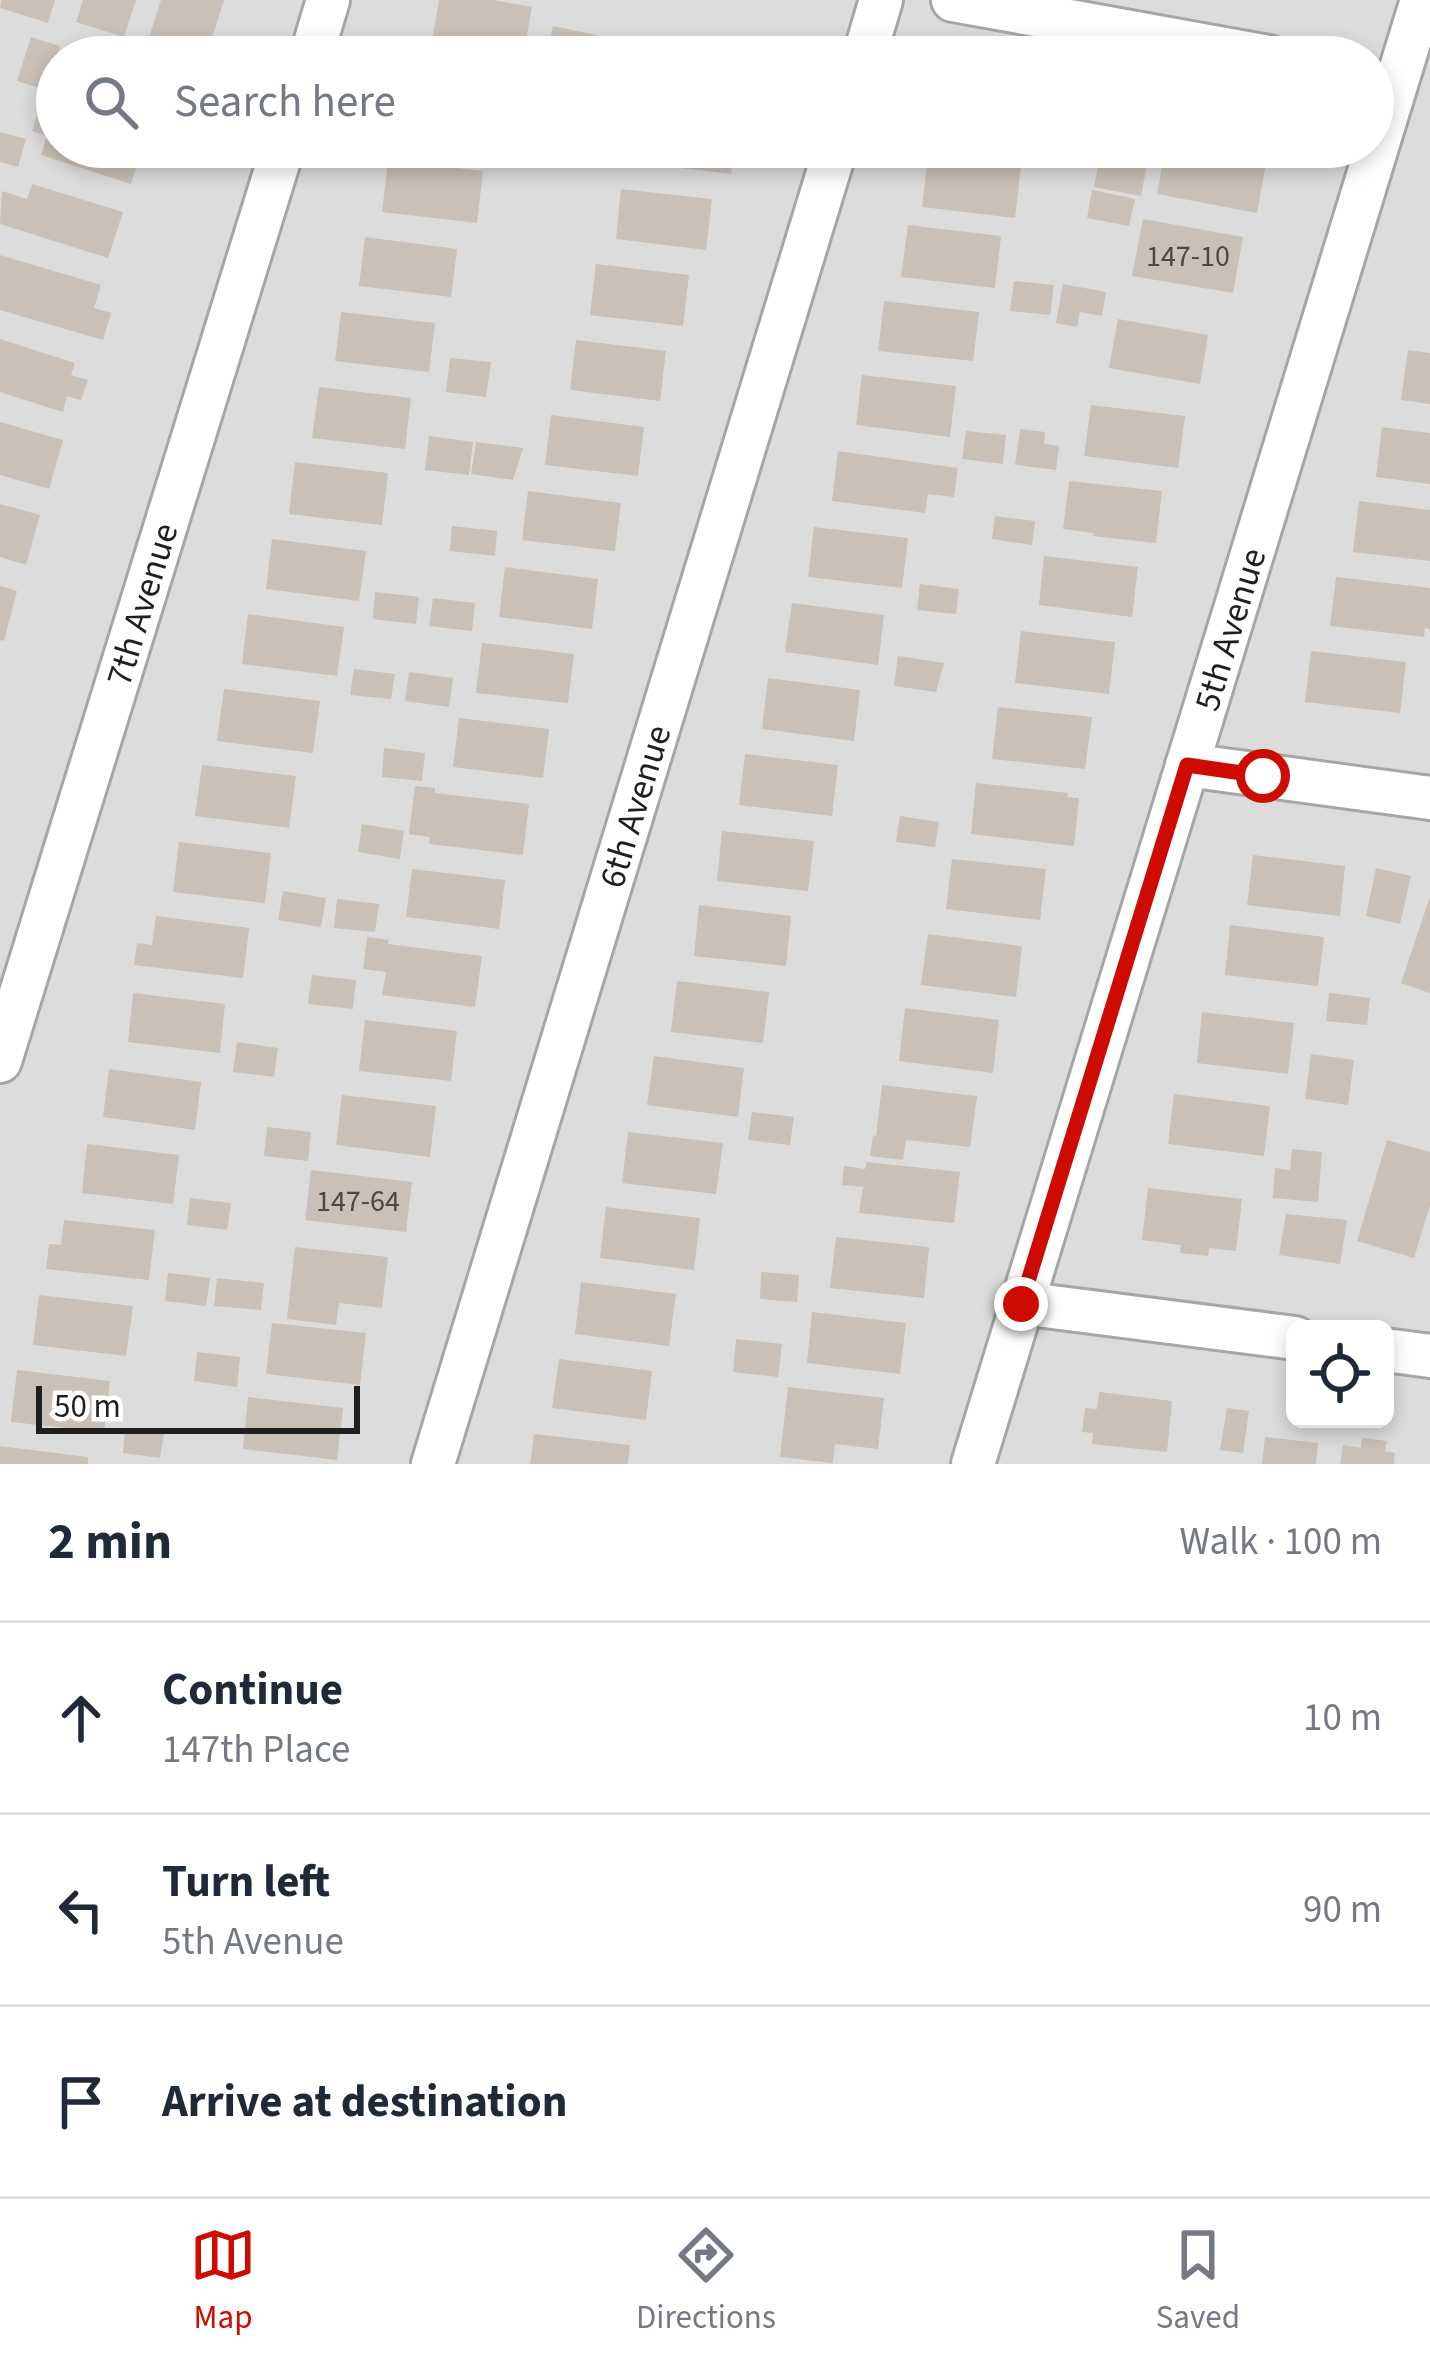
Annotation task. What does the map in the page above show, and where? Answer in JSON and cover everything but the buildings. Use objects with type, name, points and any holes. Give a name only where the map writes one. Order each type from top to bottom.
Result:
[{"type":"street","points":[[317,36],[328,0]]},
{"type":"street","points":[[870,36],[881,0]]},
{"type":"street","points":[[953,0],[1153,36]]},
{"type":"street","name":"5th Avenue","points":[[1400,80],[1422,0]]},
{"type":"street","name":"7th Avenue","points":[[0,1061],[276,168]]},
{"type":"street","name":"6th Avenue","points":[[433,1464],[830,168]]},
{"type":"street","name":"5th Avenue","points":[[973,1464],[1373,168]]},
{"type":"street","points":[[1187,765],[1430,798]]},
{"type":"street","points":[[1021,1304],[1286,1337]]},
{"type":"street","points":[[1394,1351],[1430,1355]]},
{"type":"shaded area","points":[[0,0],[1430,0],[1430,1464],[0,1464]]},
{"type":"route","points":[[1021,1304],[1187,765],[1263,776]]}]
